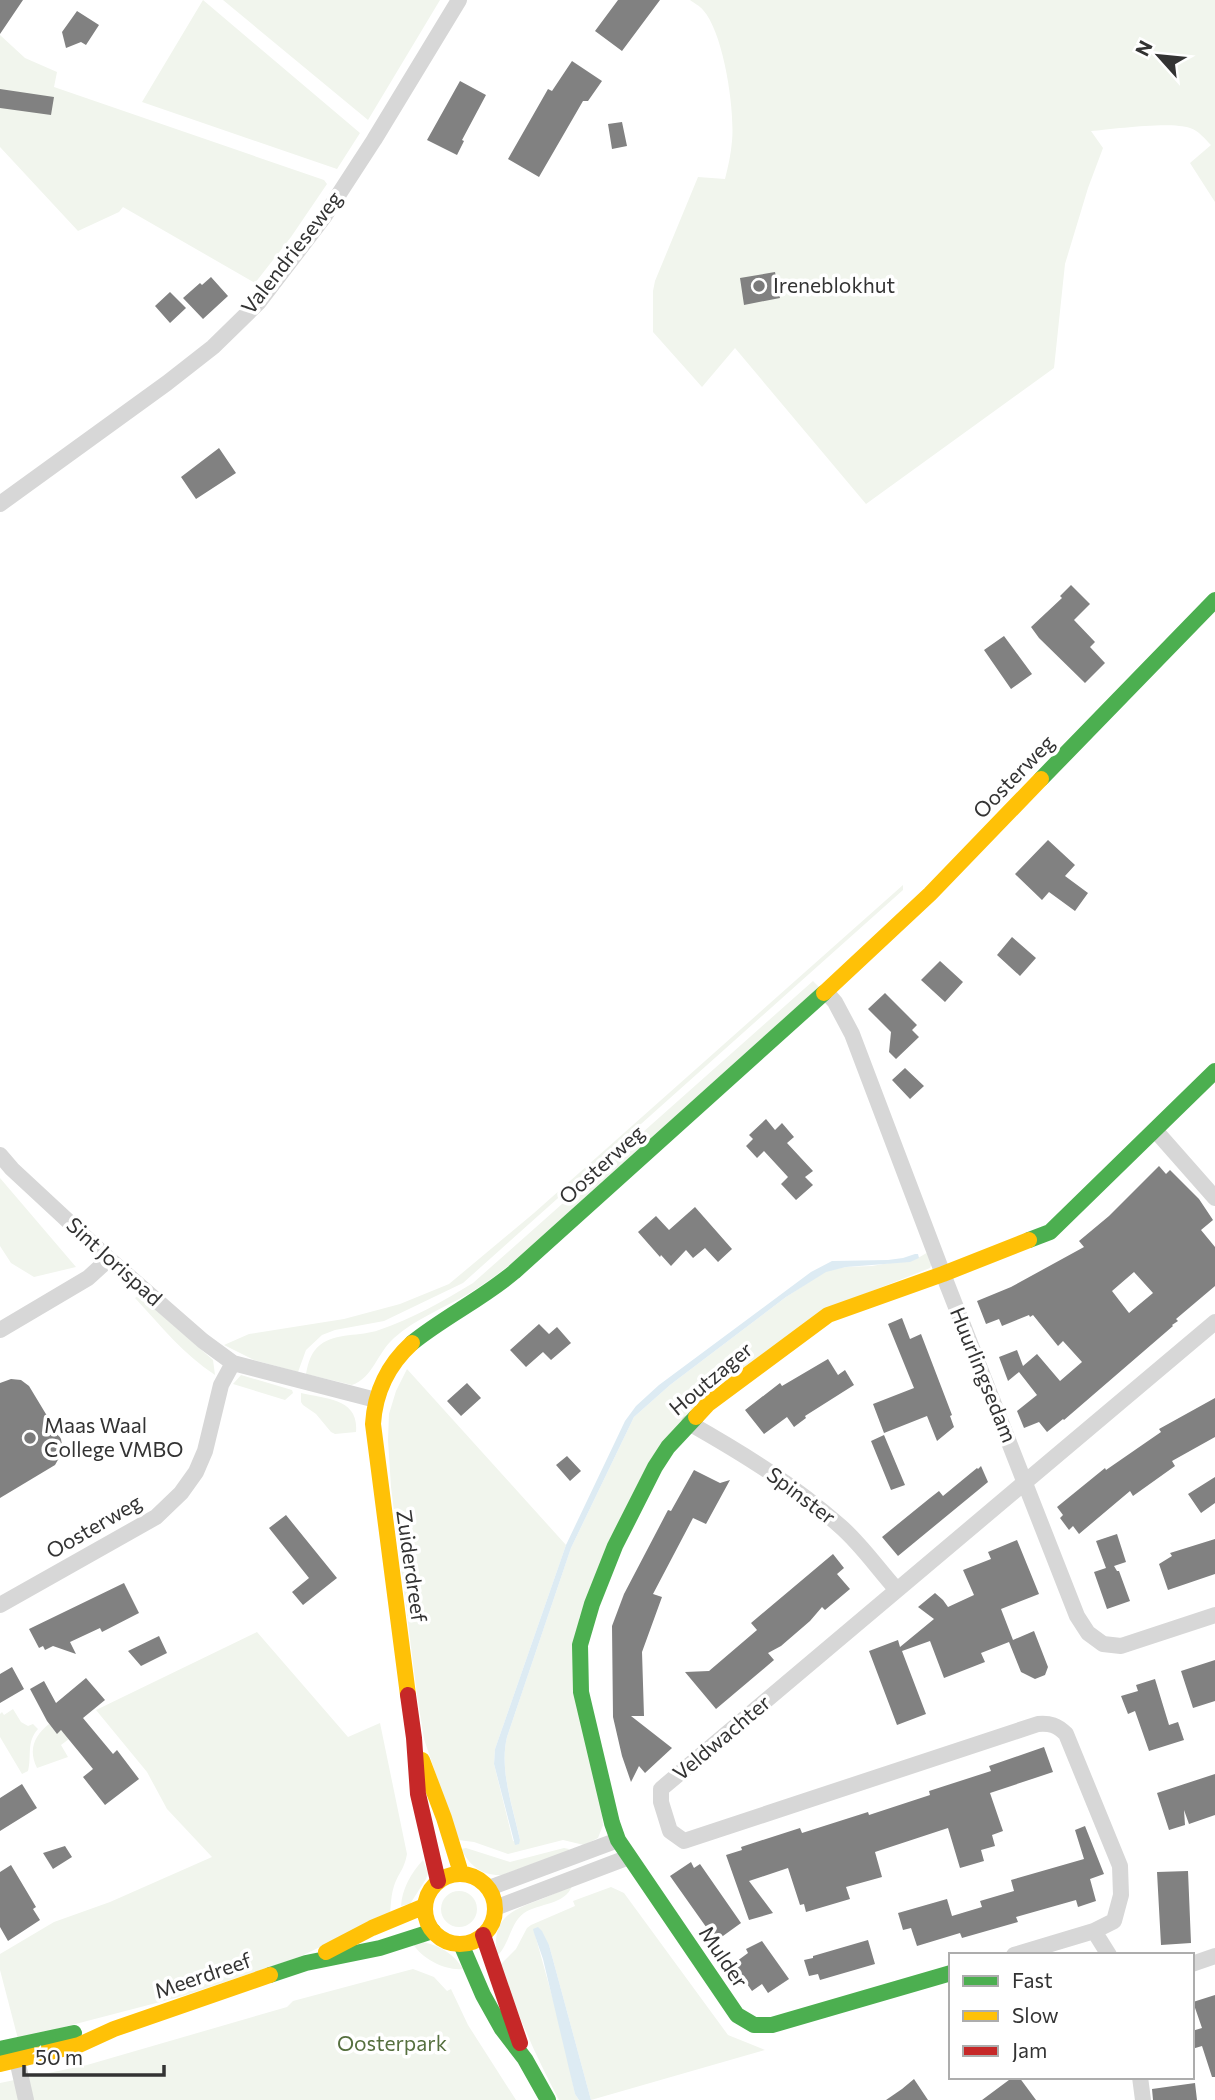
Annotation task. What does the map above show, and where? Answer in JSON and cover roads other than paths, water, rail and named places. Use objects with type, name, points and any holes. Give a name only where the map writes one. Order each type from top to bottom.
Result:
[{"type":"street","name":"Valendrieseweg","points":[[0,504],[177,376],[213,347],[259,302],[324,217],[459,0]]},
{"type":"street","name":"Oosterweg","points":[[376,1400],[385,1375],[398,1355],[415,1340],[510,1276],[826,992],[930,894],[1215,600]]},
{"type":"street","name":"Huurlingsedam","points":[[826,992],[835,1002],[852,1034],[1077,1616],[1088,1633],[1103,1644],[1121,1646],[1215,1615]]},
{"type":"street","name":"Houtzager","points":[[629,1857],[618,1840],[580,1692],[580,1645],[592,1604],[615,1546],[668,1447],[708,1404],[828,1315],[1050,1232],[1215,1071]]},
{"type":"street","points":[[1154,1130],[1215,1198]]},
{"type":"street","name":"Sint Jorispad","points":[[0,1155],[109,1259],[203,1341],[233,1363]]},
{"type":"street","points":[[0,1330],[88,1278],[109,1259]]},
{"type":"street","name":"Veldwachter","points":[[1094,1931],[1114,1921],[1121,1895],[1120,1866],[1066,1734],[1059,1727],[1048,1723],[1038,1724],[684,1841],[670,1831],[661,1802],[661,1790],[1214,1327]]},
{"type":"street","name":"Oosterweg","points":[[0,1605],[156,1517],[181,1493],[196,1472],[205,1451],[221,1385],[233,1363]]},
{"type":"street","points":[[233,1363],[376,1400]]},
{"type":"street","name":"Zuiderdreef","points":[[376,1400],[371,1423],[414,1738],[418,1794],[438,1881]]},
{"type":"street","name":"Spinster","points":[[689,1423],[782,1479],[841,1527],[897,1590]]},
{"type":"street","name":"Zuiderdreef","points":[[414,1738],[461,1873]]},
{"type":"street","points":[[489,1888],[618,1840]]},
{"type":"street","points":[[495,1908],[629,1857]]},
{"type":"street","name":"Mulder","points":[[629,1857],[737,2015],[754,2025],[772,2025],[949,1974]]},
{"type":"street","points":[[461,1873],[472,1875],[489,1888],[494,1897],[495,1908],[490,1927],[483,1935],[477,1940],[461,1944],[450,1942],[433,1931],[428,1924],[425,1906],[429,1892],[438,1881],[461,1873]]},
{"type":"street","name":"Meerdreef","points":[[306,1963],[372,1928],[425,1906]]},
{"type":"street","name":"Meerdreef","points":[[0,2064],[10,2052],[79,2045],[114,2029],[306,1963],[380,1948],[433,1931]]},
{"type":"street","points":[[1021,1953],[1094,1931],[1108,1953]]},
{"type":"street","points":[[483,1935],[525,2059]]},
{"type":"street","points":[[461,1944],[483,1995],[548,2100]]},
{"type":"street","points":[[1194,1963],[1215,1956]]},
{"type":"street","points":[[10,2052],[26,2100]]},
{"type":"street","points":[[1140,2079],[1143,2100]]},
{"type":"place","name":"Ireneblokhut","points":[[759,286]]},
{"type":"place","name":"Maas Waal College VMBO","points":[[30,1438]]},
{"type":"park label","name":"Oosterpark","points":[[392,2044]]}]
